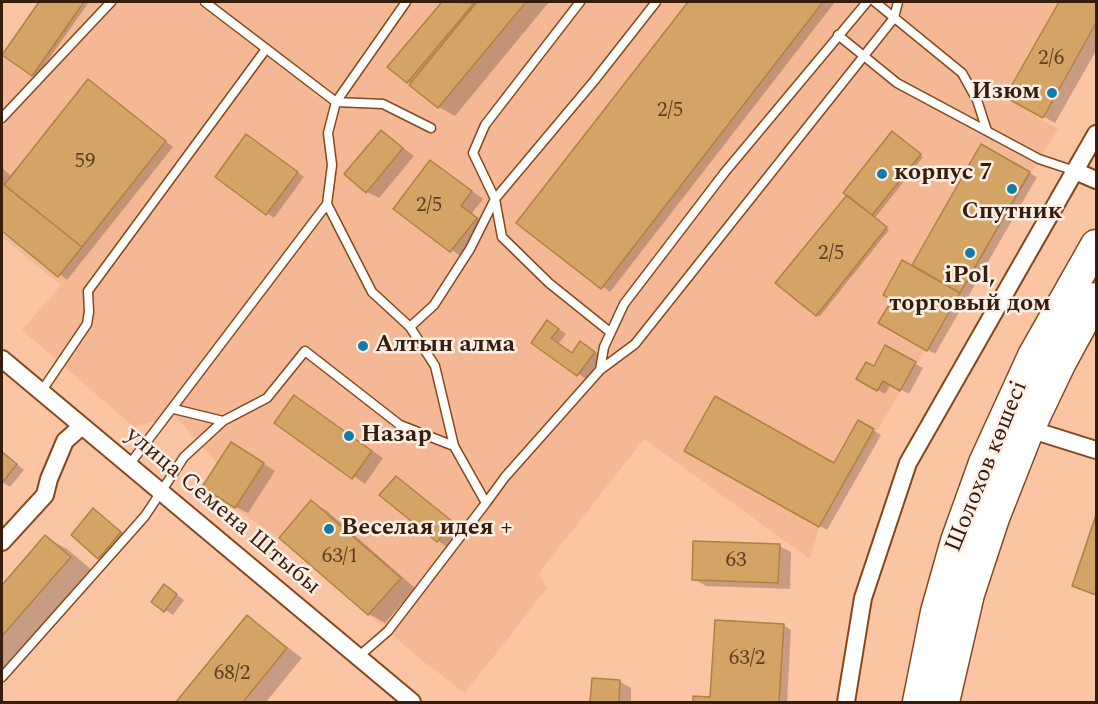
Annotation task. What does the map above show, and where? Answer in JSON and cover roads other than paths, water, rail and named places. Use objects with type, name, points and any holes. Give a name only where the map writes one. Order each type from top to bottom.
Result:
[{"type":"highway","name":"Шолохов көшесі","points":[[918,702],[936,612],[956,541],[984,463],[1033,356],[1096,246]]},
{"type":"highway","name":"Шолохов көшесі","points":[[944,702],[969,594],[994,518],[1029,429],[1061,362],[1096,298]]},
{"type":"street","points":[[846,702],[863,598],[908,463],[1096,134]]},
{"type":"street","points":[[1075,171],[1096,180]]},
{"type":"street","name":"улица Семена Штыбы","points":[[2,358],[412,702]]},
{"type":"street","points":[[2,542],[45,495],[49,479],[65,441],[82,426]]},
{"type":"street","points":[[1029,429],[1096,450]]},
{"type":"lane","points":[[2,118],[111,2]]},
{"type":"lane","points":[[205,2],[336,102],[383,104],[431,128]]},
{"type":"lane","points":[[129,465],[174,409],[327,204],[332,165],[328,133],[336,102],[406,2]]},
{"type":"lane","points":[[580,2],[485,125],[473,153],[495,199],[502,237],[549,283],[610,332]]},
{"type":"lane","points":[[410,327],[434,305],[470,249],[495,199],[594,81],[656,2]]},
{"type":"lane","points":[[600,370],[610,332],[624,304],[724,172],[867,2]]},
{"type":"lane","points":[[875,2],[962,73],[977,100],[987,131]]},
{"type":"lane","points":[[358,657],[388,631],[505,477],[600,370],[635,344],[894,18],[898,2]]},
{"type":"lane","points":[[838,34],[862,57],[897,83],[1039,159],[1075,171]]},
{"type":"lane","points":[[41,392],[87,324],[88,291],[266,49]]},
{"type":"lane","points":[[327,204],[372,292],[410,327],[435,366],[454,446],[486,503]]},
{"type":"lane","points":[[2,677],[145,516],[184,457],[223,421],[267,398],[305,351],[400,425],[454,446]]},
{"type":"lane","points":[[174,409],[223,421]]},
{"type":"place","name":"Изюм","points":[[1052,93]]},
{"type":"place","name":"корпус 7","points":[[882,174]]},
{"type":"place","name":"Спутник","points":[[1012,189]]},
{"type":"place","name":"iPol, торговый дом","points":[[970,253]]},
{"type":"place","name":"Алтын алма","points":[[363,346]]},
{"type":"place","name":"Назар","points":[[349,436]]},
{"type":"place","name":"Веселая идея +","points":[[329,529]]}]
